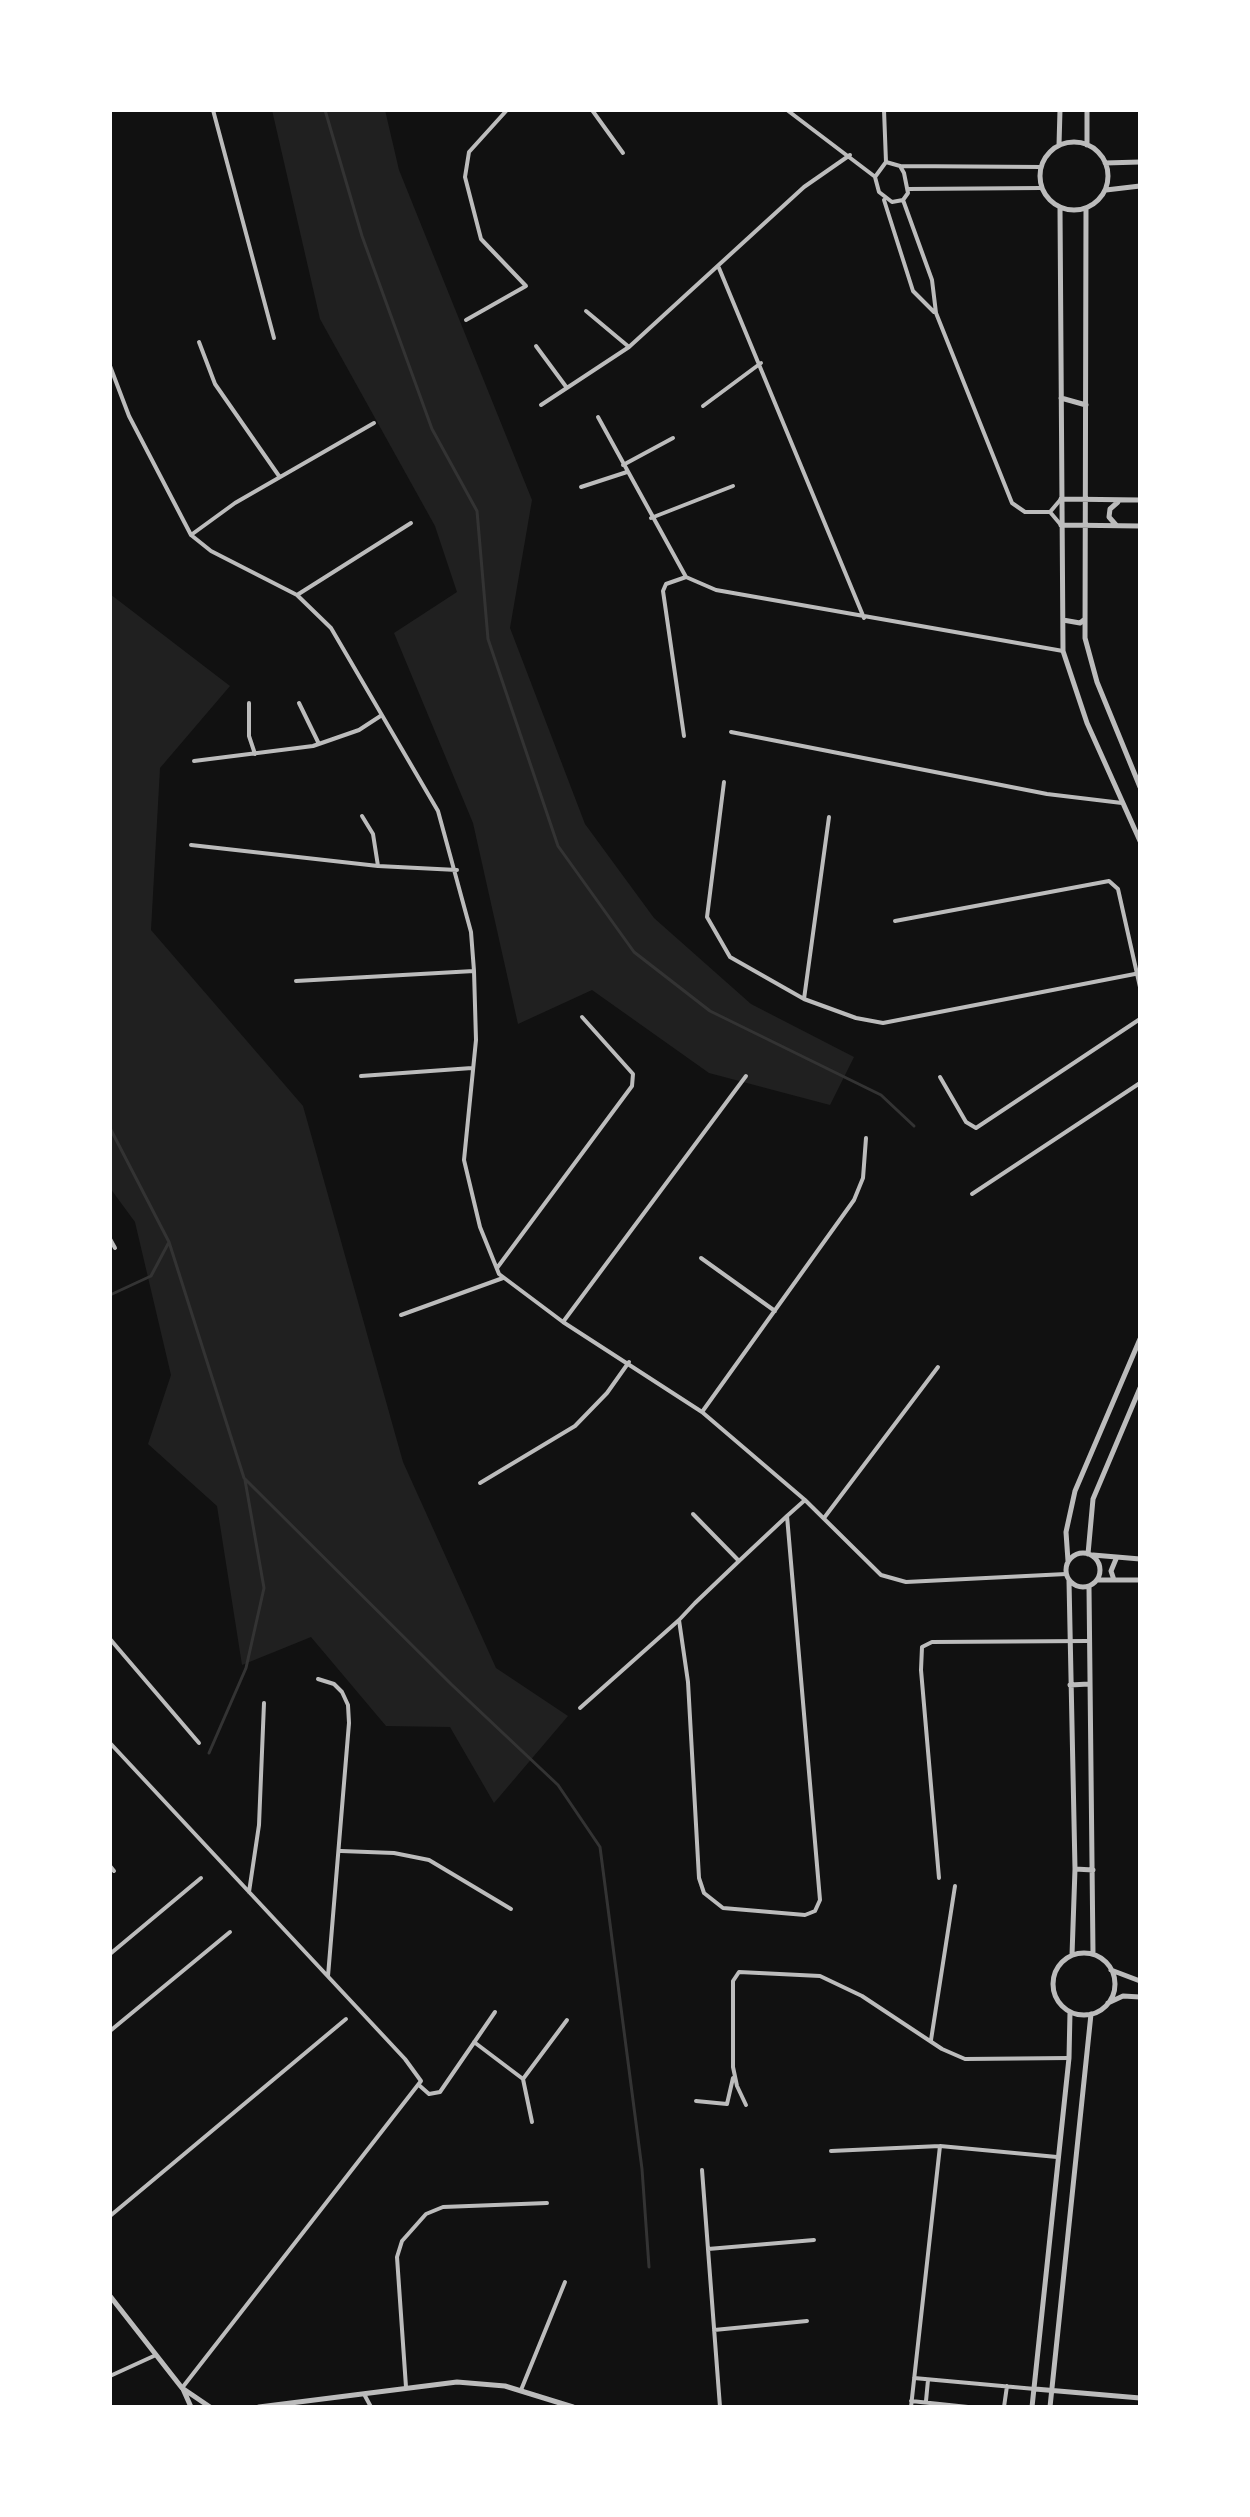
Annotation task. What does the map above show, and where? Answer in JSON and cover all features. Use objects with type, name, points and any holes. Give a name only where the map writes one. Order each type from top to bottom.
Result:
[{"type":"street","points":[[213,110],[274,338]]},
{"type":"street","points":[[466,320],[526,286],[481,239],[465,177],[469,152],[507,110]]},
{"type":"street","points":[[592,110],[623,153]]},
{"type":"street","points":[[787,110],[875,177],[913,291],[936,313]]},
{"type":"street","points":[[875,177],[886,162],[884,110]]},
{"type":"street","points":[[1059,145],[1060,110]]},
{"type":"street","points":[[1087,110],[1087,145]]},
{"type":"street","points":[[1086,209],[1060,208],[1049,200],[1041,188],[1041,167],[1045,158],[1059,145],[1087,145],[1105,163],[1105,190]]},
{"type":"street","points":[[541,405],[629,347],[719,268],[804,187],[850,155]]},
{"type":"street","points":[[886,162],[900,166],[1041,167]]},
{"type":"street","points":[[1105,163],[1140,162]]},
{"type":"street","points":[[900,166],[908,189],[903,200],[932,280],[936,313],[1012,503],[1025,512],[1050,512],[1061,525],[1140,526]]},
{"type":"street","points":[[1140,186],[1105,190],[1086,209],[1085,525],[1085,619],[1089,656],[1140,787]]},
{"type":"street","points":[[908,189],[1041,188]]},
{"type":"street","points":[[884,200],[903,200]]},
{"type":"street","points":[[1060,208],[1061,525],[1065,578],[1063,651],[1087,723],[1140,841]]},
{"type":"street","points":[[719,268],[761,363],[864,618]]},
{"type":"street","points":[[586,311],[629,347]]},
{"type":"street","points":[[199,342],[215,384],[279,476]]},
{"type":"street","points":[[536,346],[567,388]]},
{"type":"street","points":[[703,406],[761,363]]},
{"type":"street","points":[[110,366],[135,428],[191,535],[211,551],[297,595],[331,628],[438,811],[457,870],[471,932],[474,971],[477,1017],[464,1160],[480,1227],[503,1278],[563,1322],[702,1412],[805,1500],[873,1570],[898,1580],[1066,1574]]},
{"type":"street","points":[[1061,398],[1071,398],[1087,406]]},
{"type":"street","points":[[598,417],[686,577],[716,590],[1063,651]]},
{"type":"street","points":[[191,535],[279,476],[374,423]]},
{"type":"street","points":[[623,465],[673,438]]},
{"type":"street","points":[[581,487],[627,472]]},
{"type":"street","points":[[651,518],[733,486]]},
{"type":"street","points":[[1050,512],[1061,499],[1140,500]]},
{"type":"street","points":[[1117,525],[1109,517],[1112,504],[1118,501]]},
{"type":"street","points":[[297,595],[411,523]]},
{"type":"street","points":[[684,736],[663,591],[666,584],[686,577]]},
{"type":"street","points":[[1063,620],[1080,623],[1085,619]]},
{"type":"street","points":[[249,703],[249,736],[255,754]]},
{"type":"street","points":[[299,703],[319,744]]},
{"type":"street","points":[[194,761],[319,744],[359,730],[382,715]]},
{"type":"street","points":[[731,732],[1047,794],[1122,803]]},
{"type":"street","points":[[724,782],[707,906],[710,926],[730,957],[804,999],[856,1018],[883,1023],[1138,973]]},
{"type":"street","points":[[362,816],[373,834],[378,866]]},
{"type":"street","points":[[804,999],[829,817]]},
{"type":"street","points":[[191,845],[378,866],[457,870]]},
{"type":"street","points":[[895,921],[1109,881],[1118,889],[1140,987]]},
{"type":"street","points":[[296,981],[474,971]]},
{"type":"street","points":[[497,1268],[632,1086],[633,1074],[582,1017]]},
{"type":"street","points":[[940,1077],[966,1122],[976,1128],[1140,1019]]},
{"type":"street","points":[[361,1076],[472,1068]]},
{"type":"street","points":[[563,1322],[746,1076]]},
{"type":"street","points":[[972,1194],[1140,1083]]},
{"type":"street","points":[[702,1412],[860,1189],[866,1138]]},
{"type":"street","points":[[110,1239],[115,1248]]},
{"type":"street","points":[[701,1258],[775,1311]]},
{"type":"street","points":[[401,1315],[503,1278]]},
{"type":"street","points":[[1072,1955],[1075,1869],[1066,1532],[1069,1509],[1096,1436],[1140,1339]]},
{"type":"street","points":[[480,1483],[575,1426],[607,1393],[629,1362]]},
{"type":"street","points":[[824,1518],[938,1367]]},
{"type":"street","points":[[1069,1581],[1078,1587],[1089,1587],[1097,1580],[1100,1569],[1089,1554],[1093,1499],[1140,1388]]},
{"type":"street","points":[[580,1708],[679,1620],[805,1500]]},
{"type":"street","points":[[693,1514],[739,1561]]},
{"type":"street","points":[[679,1620],[688,1682],[699,1878],[704,1893],[723,1908],[811,1914],[820,1900],[787,1516]]},
{"type":"street","points":[[1068,1561],[1077,1554],[1140,1559]]},
{"type":"street","points":[[1114,1580],[1111,1571],[1116,1559]]},
{"type":"street","points":[[1097,1580],[1140,1580]]},
{"type":"street","points":[[1089,1587],[1087,1641],[1093,1954]]},
{"type":"street","points":[[110,1639],[199,1743]]},
{"type":"street","points":[[939,1878],[921,1670],[922,1647],[932,1642],[1087,1641]]},
{"type":"street","points":[[318,1679],[334,1684],[348,1705],[341,1851],[328,1976]]},
{"type":"street","points":[[1070,1685],[1089,1684]]},
{"type":"street","points":[[249,1892],[259,1825],[264,1703]]},
{"type":"street","points":[[110,1743],[420,2078],[420,2086],[182,2388]]},
{"type":"street","points":[[341,1851],[394,1853],[429,1860],[511,1909]]},
{"type":"street","points":[[1075,1869],[1093,1870]]},
{"type":"street","points":[[110,1954],[201,1878]]},
{"type":"street","points":[[931,2040],[955,1886]]},
{"type":"street","points":[[110,2031],[230,1932]]},
{"type":"street","points":[[1140,1981],[1111,1970],[1093,1954],[1072,1955],[1057,1968],[1053,1988],[1062,2006],[1070,2012],[1091,2014],[1123,1996],[1140,1997]]},
{"type":"street","points":[[1108,2003],[1114,1989],[1111,1970]]},
{"type":"street","points":[[696,2101],[728,2103],[733,2076],[733,1981],[739,1972],[820,1976],[862,1996],[953,2054],[976,2061],[1069,2058]]},
{"type":"street","points":[[420,2086],[429,2094],[440,2092],[495,2012]]},
{"type":"street","points":[[1032,2407],[1069,2058],[1070,2012]]},
{"type":"street","points":[[1050,2407],[1091,2014]]},
{"type":"street","points":[[110,2216],[346,2019]]},
{"type":"street","points":[[523,2079],[567,2020]]},
{"type":"street","points":[[474,2042],[523,2079],[532,2122]]},
{"type":"street","points":[[733,2076],[746,2105]]},
{"type":"street","points":[[831,2151],[940,2146],[1057,2157]]},
{"type":"street","points":[[940,2146],[911,2404],[926,2402],[968,2407]]},
{"type":"street","points":[[702,2170],[720,2407]]},
{"type":"street","points":[[406,2387],[397,2257],[402,2241],[426,2214],[443,2207],[547,2203]]},
{"type":"street","points":[[708,2249],[814,2240]]},
{"type":"street","points":[[521,2390],[565,2282]]},
{"type":"street","points":[[110,2296],[182,2388],[191,2407]]},
{"type":"street","points":[[714,2330],[807,2321]]},
{"type":"street","points":[[110,2376],[156,2355]]},
{"type":"street","points":[[914,2378],[1140,2398]]},
{"type":"street","points":[[926,2402],[928,2380]]},
{"type":"street","points":[[259,2407],[457,2382],[521,2390],[573,2407]]},
{"type":"street","points":[[1004,2407],[1007,2386]]},
{"type":"street","points":[[182,2388],[210,2407]]},
{"type":"street","points":[[364,2394],[371,2407]]},
{"type":"shaded area","points":[[272,110],[385,110],[399,170],[532,500],[510,628],[585,824],[654,918],[751,1004],[854,1057],[830,1105],[709,1073],[592,990],[518,1024],[473,823],[394,633],[457,592],[435,526],[320,319]]},
{"type":"shaded area","points":[[110,594],[230,686],[160,768],[151,930],[303,1106],[403,1462],[496,1668],[568,1716],[494,1803],[450,1727],[386,1726],[311,1637],[242,1665],[217,1506],[148,1444],[171,1375],[135,1222],[110,1188]]},
{"type":"waterway","points":[[325,110],[362,236],[432,429],[477,511],[488,639],[558,846],[634,952],[710,1011],[881,1095],[914,1126]]},
{"type":"waterway","points":[[110,1128],[169,1242],[244,1478],[451,1684],[558,1785],[600,1847],[642,2169],[649,2267]]},
{"type":"waterway","points":[[110,1295],[151,1276],[169,1242]]},
{"type":"waterway","points":[[209,1753],[246,1668],[264,1588],[245,1480]]}]
